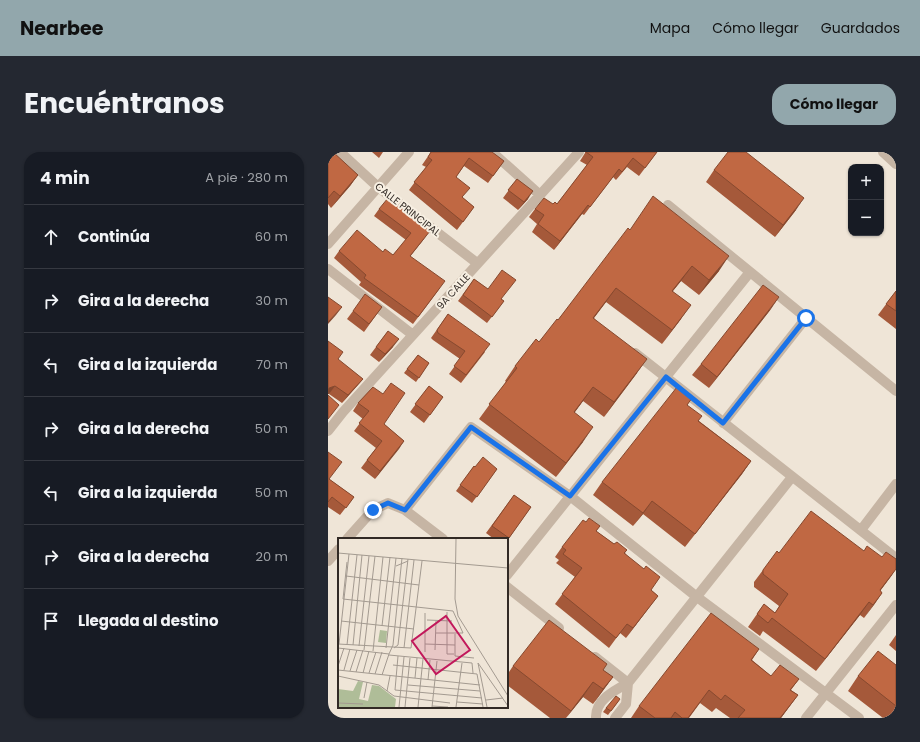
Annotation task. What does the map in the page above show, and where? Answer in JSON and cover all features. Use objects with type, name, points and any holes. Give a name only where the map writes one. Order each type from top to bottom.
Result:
[{"type":"street","name":"CALLE PRINCIPAL","points":[[340,152],[378,187],[477,264]]},
{"type":"street","points":[[328,244],[409,152]]},
{"type":"street","points":[[492,152],[540,195]]},
{"type":"street","name":"9A CALLE","points":[[328,431],[343,412],[579,152]]},
{"type":"street","points":[[883,152],[896,164]]},
{"type":"street","points":[[668,205],[896,391]]},
{"type":"street","points":[[328,269],[413,335]]},
{"type":"street","points":[[508,574],[750,272]]},
{"type":"street","points":[[723,423],[806,318]]},
{"type":"street","points":[[626,346],[896,558]]},
{"type":"street","points":[[333,404],[343,412]]},
{"type":"street","points":[[405,510],[471,427],[570,496],[697,597],[859,718]]},
{"type":"street","points":[[596,718],[596,712],[610,692],[628,683],[792,477]]},
{"type":"street","points":[[861,530],[896,484]]},
{"type":"street","points":[[348,538],[373,510],[388,503],[405,510],[442,538]]},
{"type":"street","points":[[328,561],[338,550]]},
{"type":"street","points":[[508,588],[568,635]]},
{"type":"street","points":[[806,718],[896,604]]},
{"type":"street","points":[[586,649],[628,683]]},
{"type":"street","points":[[615,718],[626,704],[628,683]]},
{"type":"building","points":[[328,152],[333,152],[358,175],[340,196],[334,191],[328,198]]},
{"type":"building","points":[[431,152],[492,152],[504,161],[493,176],[469,158],[456,177],[470,188],[462,197],[474,207],[463,222],[414,182],[432,160],[428,157]]},
{"type":"building","points":[[586,152],[657,152],[645,168],[633,158],[622,172],[619,169],[590,207],[588,205],[560,241],[538,224],[544,215],[535,209],[544,198],[553,204],[555,202],[557,204],[593,157]]},
{"type":"building","points":[[728,152],[746,152],[804,198],[783,225],[714,170]]},
{"type":"building","points":[[517,179],[533,191],[524,202],[508,190]]},
{"type":"building","points":[[653,196],[729,256],[709,280],[692,266],[672,291],[691,305],[672,330],[616,288],[593,318],[647,359],[614,402],[593,387],[574,412],[593,427],[566,463],[489,404],[517,368],[515,366],[536,339],[539,342],[557,319],[558,320],[628,228],[630,230]]},
{"type":"building","points":[[388,198],[430,231],[410,256],[445,281],[418,317],[364,278],[366,275],[339,251],[357,230],[383,252],[385,249],[393,255],[411,233],[379,209]]},
{"type":"building","points":[[502,270],[516,280],[501,299],[504,301],[492,317],[463,295],[474,279],[488,289]]},
{"type":"building","points":[[763,285],[779,297],[717,377],[701,364]]},
{"type":"building","points":[[896,291],[896,311],[886,304]]},
{"type":"building","points":[[365,294],[382,307],[369,324],[353,311]]},
{"type":"building","points":[[328,297],[342,307],[328,322]]},
{"type":"building","points":[[448,314],[490,344],[466,375],[454,366],[465,351],[438,333],[437,330]]},
{"type":"building","points":[[388,331],[399,339],[385,354],[376,347]]},
{"type":"building","points":[[328,341],[343,352],[338,359],[363,379],[348,395],[335,386],[329,388],[328,392]]},
{"type":"building","points":[[418,355],[429,363],[419,378],[407,369]]},
{"type":"building","points":[[391,383],[405,393],[384,424],[404,441],[380,471],[367,460],[382,441],[359,423],[369,411],[358,403],[373,387],[383,394]]},
{"type":"building","points":[[429,386],[443,397],[430,415],[415,404]]},
{"type":"building","points":[[677,387],[692,398],[687,405],[702,416],[698,421],[751,461],[695,534],[652,501],[643,513],[602,482]]},
{"type":"building","points":[[328,395],[339,405],[328,419]]},
{"type":"building","points":[[328,452],[342,462],[329,479],[354,497],[346,508],[332,497],[328,502]]},
{"type":"building","points":[[483,457],[497,469],[477,497],[460,485],[474,466],[475,467]]},
{"type":"building","points":[[514,495],[531,507],[509,538],[492,526]]},
{"type":"building","points":[[811,511],[864,551],[867,546],[882,557],[886,552],[896,559],[896,569],[880,590],[882,593],[873,605],[869,602],[825,659],[772,618],[768,623],[757,614],[764,604],[775,613],[788,594],[763,574],[763,570],[777,551],[779,553]]},
{"type":"building","points":[[589,518],[600,526],[596,531],[614,544],[617,542],[627,550],[624,553],[644,569],[646,566],[660,577],[651,590],[658,596],[633,628],[627,624],[616,638],[562,594],[582,568],[563,554],[566,550],[562,547],[583,520],[586,522]]},
{"type":"building","points":[[711,613],[759,649],[751,660],[771,676],[780,665],[799,679],[790,690],[798,695],[780,718],[738,718],[745,710],[725,695],[721,700],[709,690],[688,718],[682,718],[675,712],[671,718],[655,718],[639,706]]},
{"type":"building","points":[[549,620],[607,664],[603,670],[613,677],[603,689],[593,682],[571,711],[513,666]]},
{"type":"building","points":[[878,651],[896,665],[896,706],[858,676]]},
{"type":"building","points":[[616,696],[620,699],[611,711],[606,708]]},
{"type":"route","points":[[373,510],[388,503],[405,510],[471,427],[570,496],[666,377],[723,423],[806,318]]}]
